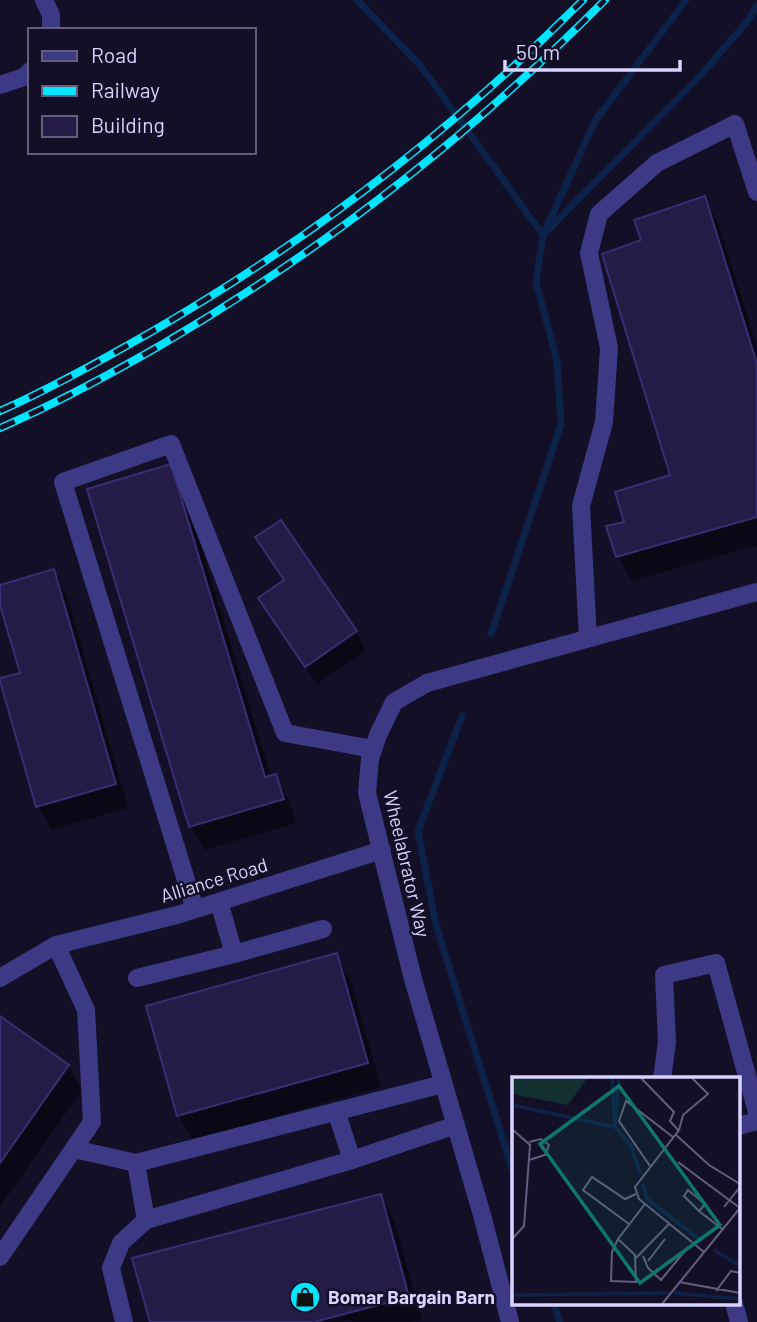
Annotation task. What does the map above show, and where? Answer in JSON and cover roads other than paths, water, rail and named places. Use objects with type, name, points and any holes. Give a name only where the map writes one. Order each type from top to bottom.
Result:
[{"type":"street","points":[[44,0],[51,15],[51,28]]},
{"type":"street","points":[[0,85],[24,77],[28,73]]},
{"type":"street","points":[[589,638],[581,506],[604,422],[609,348],[589,253],[599,214],[657,163],[735,124],[757,192]]},
{"type":"street","points":[[195,909],[63,482],[172,444],[285,733],[373,749]]},
{"type":"street","name":"Wheelabrator Way","points":[[510,1322],[482,1215],[413,979],[367,793],[370,759],[378,734],[394,702],[427,683],[757,592]]},
{"type":"street","name":"Alliance Road","points":[[0,978],[57,945],[219,902],[382,850]]},
{"type":"street","points":[[219,902],[233,954]]},
{"type":"street","points":[[137,978],[323,929]]},
{"type":"street","points":[[0,1257],[92,1122],[86,1010],[57,945]]},
{"type":"street","points":[[662,1077],[667,1042],[664,975],[716,963],[757,1112]]},
{"type":"street","points":[[74,1149],[136,1163],[443,1084]]},
{"type":"street","points":[[336,1111],[352,1160]]},
{"type":"street","points":[[740,1125],[757,1121]]},
{"type":"street","points":[[124,1322],[111,1268],[121,1243],[146,1220],[352,1160],[456,1125]]},
{"type":"street","points":[[136,1163],[146,1220]]},
{"type":"street","points":[[734,1304],[739,1322]]},
{"type":"waterway","points":[[357,0],[420,65],[543,235],[595,121],[686,0]]},
{"type":"waterway","points":[[491,634],[561,424],[557,361],[536,282],[543,235],[700,76],[746,23],[757,6]]},
{"type":"waterway","points":[[462,716],[418,831],[436,925],[512,1169]]},
{"type":"waterway","points":[[554,1304],[560,1322]]},
{"type":"railway","points":[[0,411],[151,332],[210,297],[323,221],[431,138],[483,94],[583,0]]},
{"type":"railway","points":[[0,428],[82,389],[161,345],[280,270],[338,229],[449,143],[605,0]]},
{"type":"place","name":"Bomar Bargain Barn","points":[[305,1297]]}]
